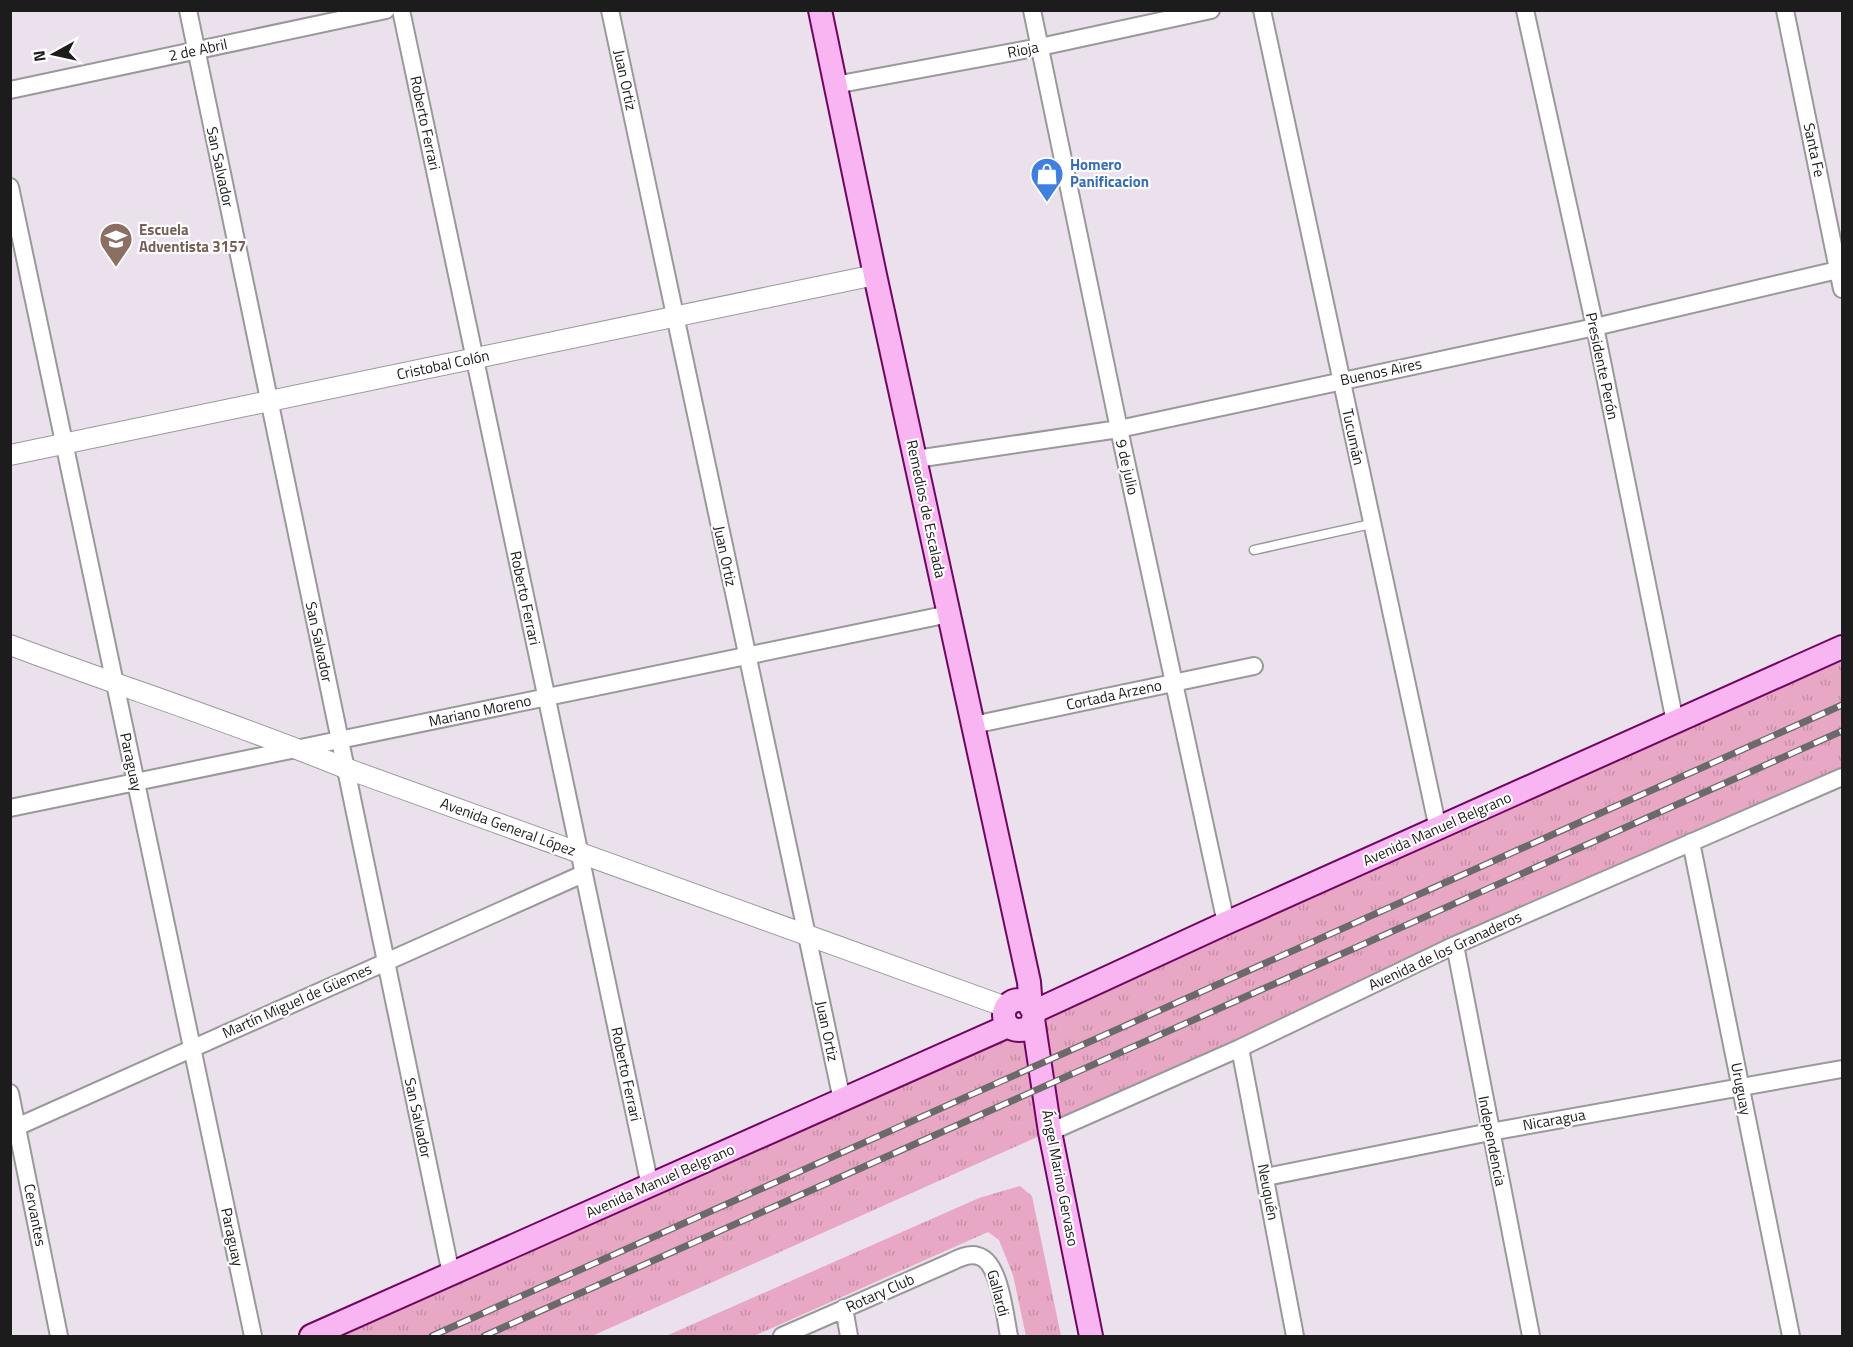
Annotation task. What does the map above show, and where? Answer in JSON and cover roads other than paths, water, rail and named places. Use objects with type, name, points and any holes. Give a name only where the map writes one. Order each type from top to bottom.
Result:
[{"type":"main road","name":"Remedios de Escalada","points":[[820,10],[875,275],[1029,982],[1032,1013]]},
{"type":"main road","name":"Avenida Manuel Belgrano","points":[[311,1336],[842,1100],[1007,1017],[1013,1029],[1023,1030],[1031,1024],[1032,1013],[1226,923],[1842,647]]},
{"type":"main road","name":"Ángel Marino Gervaso","points":[[1032,1013],[1050,1132],[1090,1336]]},
{"type":"street","name":"San Salvador","points":[[188,10],[451,1274]]},
{"type":"street","name":"2 de Abril","points":[[10,90],[386,10]]},
{"type":"street","name":"Roberto Ferrari","points":[[401,10],[650,1186]]},
{"type":"street","name":"Juan Ortiz","points":[[610,10],[842,1100]]},
{"type":"street","name":"9 de julio","points":[[1032,10],[1119,429],[1226,923]]},
{"type":"street","name":"Rioja","points":[[835,85],[1040,47],[1210,10]]},
{"type":"street","name":"Tucumán","points":[[1262,10],[1438,828]]},
{"type":"street","name":"Presidente Perón","points":[[1525,10],[1595,327],[1675,722]]},
{"type":"street","name":"Santa Fe","points":[[1785,10],[1840,269],[1842,289]]},
{"type":"street","name":"Paraguay","points":[[10,187],[253,1336]]},
{"type":"street","name":"Buenos Aires","points":[[916,459],[1119,429],[1595,327],[1840,269]]},
{"type":"street","name":"Cristobal Colón","points":[[10,455],[875,275]]},
{"type":"street","name":"Mariano Moreno","points":[[10,808],[949,614]]},
{"type":"street","name":"Avenida General López","points":[[10,645],[297,748],[345,768],[806,936],[1007,1017]]},
{"type":"street","name":"Cortada Arzeno","points":[[973,725],[1254,666]]},
{"type":"street","name":"Avenida de los Granaderos","points":[[1050,1132],[1240,1048],[1455,945],[1842,777]]},
{"type":"street","name":"Uruguay","points":[[1691,842],[1791,1336]]},
{"type":"street","name":"Martín Miguel de Güemes","points":[[14,1128],[583,874]]},
{"type":"street","name":"Independencia","points":[[1455,945],[1531,1336]]},
{"type":"street","name":"Neuquén","points":[[1240,1048],[1295,1336]]},
{"type":"street","name":"Nicaragua","points":[[1266,1177],[1490,1132],[1842,1069]]},
{"type":"street","name":"Cervantes","points":[[10,1093],[14,1128],[59,1336]]},
{"type":"street","name":"Rotary Club","points":[[782,1336],[965,1256],[979,1256]]},
{"type":"street","name":"Gallardi","points":[[979,1256],[990,1263],[997,1276],[1009,1336]]},
{"type":"street","points":[[844,1308],[849,1336]]},
{"type":"lane","points":[[1254,550],[1371,524]]},
{"type":"railway","points":[[432,1336],[1842,705]]},
{"type":"railway","points":[[484,1336],[1842,731]]},
{"type":"place","name":"Homero Panificacion","points":[[1047,203]]},
{"type":"place","name":"Escuela Adventista 3157","points":[[116,268]]}]
